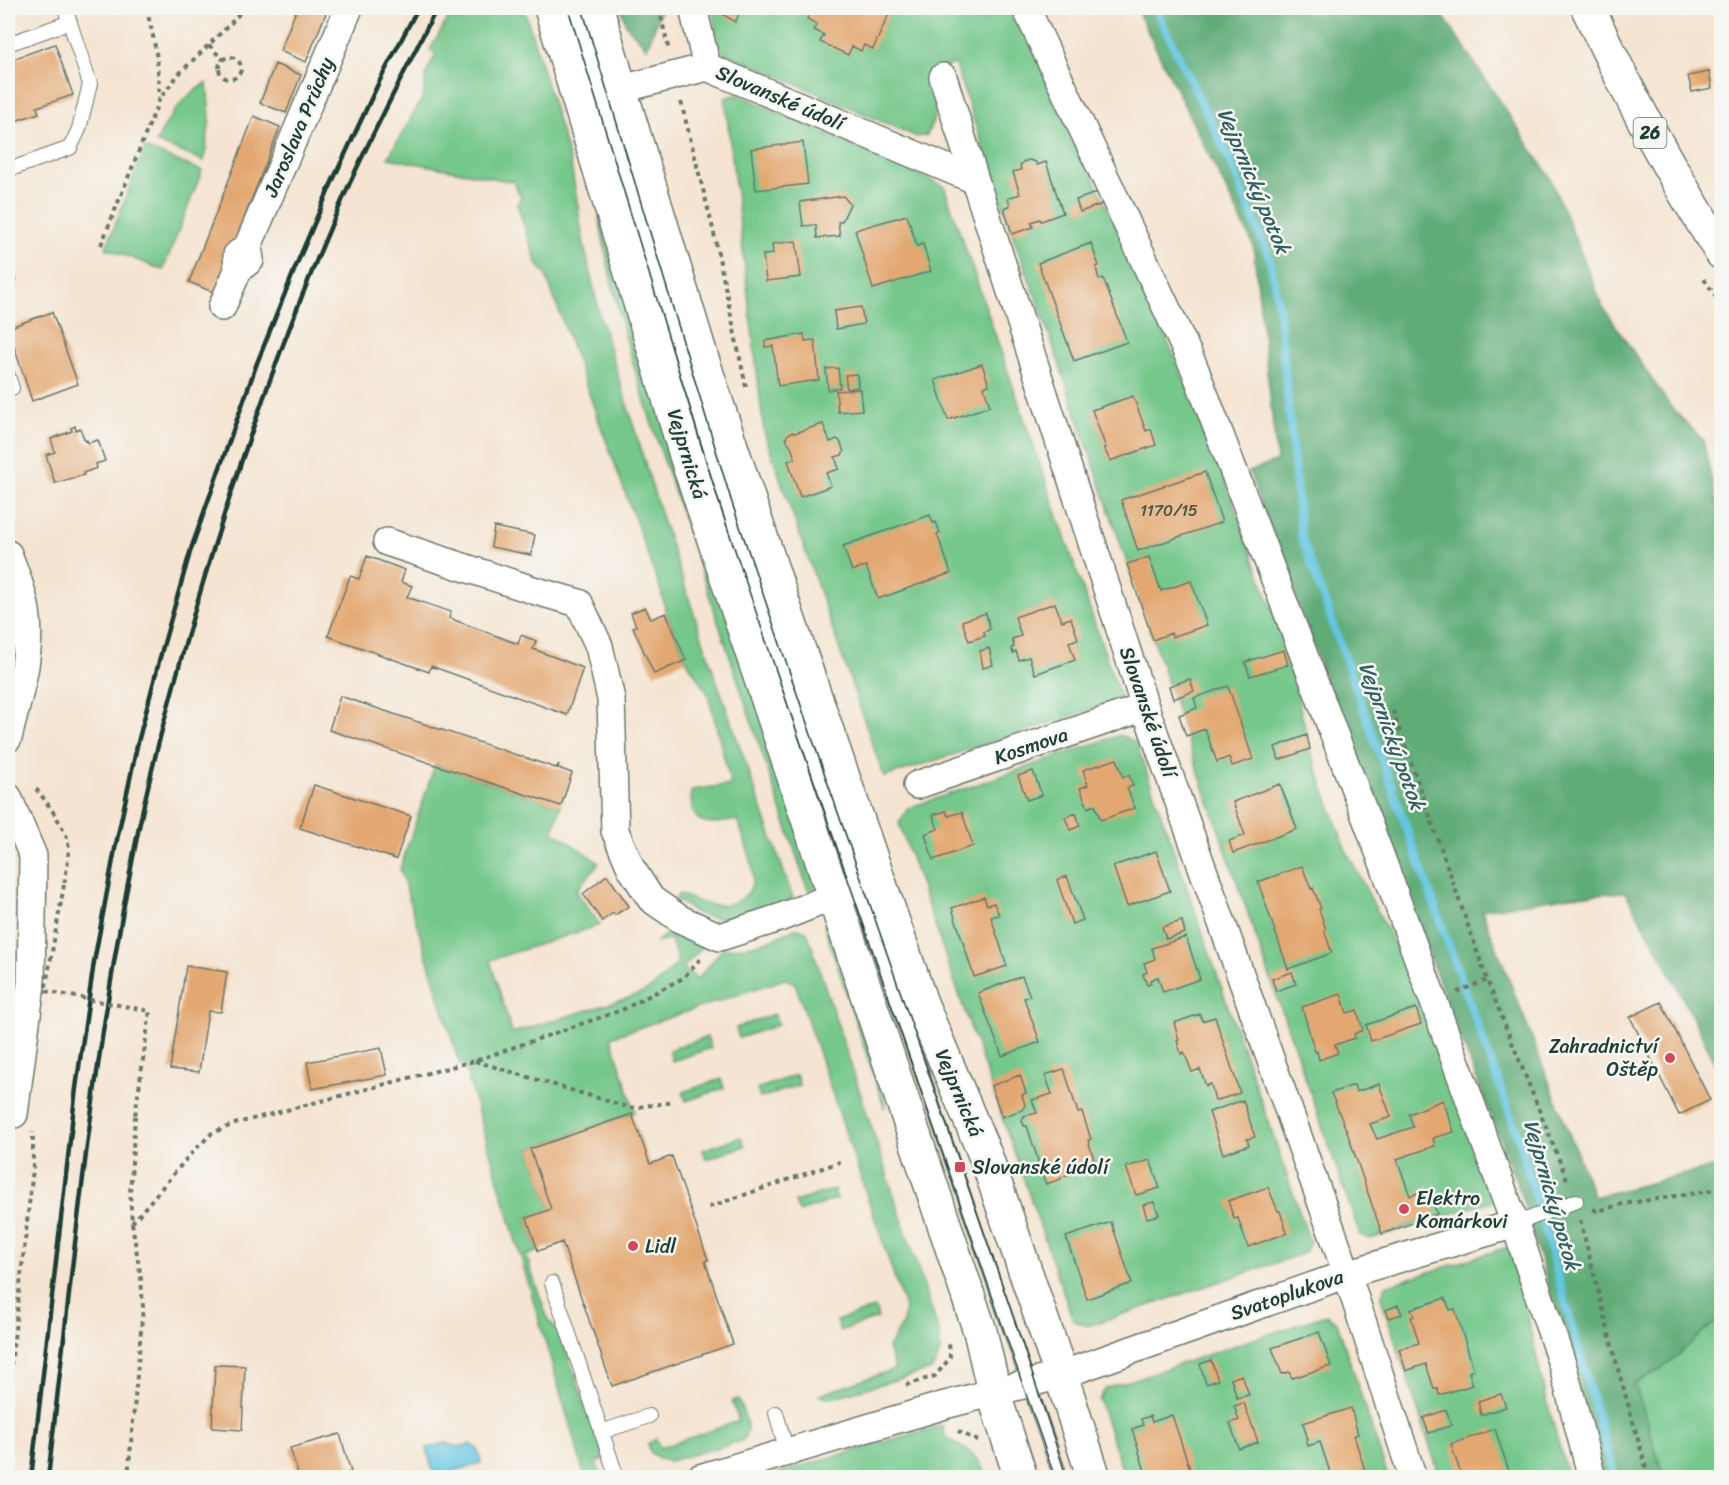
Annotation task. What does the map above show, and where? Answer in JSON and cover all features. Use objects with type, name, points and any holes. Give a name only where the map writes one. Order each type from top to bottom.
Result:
[{"type":"main road","name":"Vejprnická","points":[[551,8],[600,94],[706,370],[787,613],[856,887],[980,1331],[994,1392],[1021,1478]]},
{"type":"main road","name":"Vejprnická","points":[[597,8],[600,94],[689,465],[856,887],[921,1003],[988,1164],[1094,1478]]},
{"type":"main road","name":"26","points":[[1588,8],[1653,138],[1695,212],[1722,253]]},
{"type":"street","name":"Jaroslava Průchy","points":[[222,307],[349,8]]},
{"type":"street","points":[[693,8],[707,67]]},
{"type":"street","points":[[1026,8],[1194,367],[1520,1222],[1563,1367],[1592,1478]]},
{"type":"street","name":"Slovanské údolí","points":[[600,94],[707,67],[975,180]]},
{"type":"street","name":"Slovanské údolí","points":[[943,77],[1145,707],[1347,1274],[1413,1478]]},
{"type":"street","points":[[387,542],[579,603],[599,646],[610,699],[615,831],[631,868],[651,899],[680,919],[720,937],[779,918],[856,887]]},
{"type":"street","points":[[8,554],[26,611],[28,642],[24,675],[8,738]]},
{"type":"street","name":"Kosmova","points":[[917,785],[1145,707]]},
{"type":"street","points":[[8,797],[33,856],[31,984],[14,1114]]},
{"type":"street","name":"Svatoplukova","points":[[1061,1375],[1347,1274],[1520,1222]]},
{"type":"street","points":[[700,1478],[994,1392],[1061,1375]]},
{"type":"lane","points":[[8,170],[70,148],[79,129],[90,84],[64,8]]},
{"type":"lane","name":"Vejprnická","points":[[575,8],[600,94]]},
{"type":"lane","points":[[8,44],[70,22]]},
{"type":"lane","points":[[8,376],[12,388],[8,390]]},
{"type":"lane","name":"Vejprnická","points":[[856,887],[1061,1478]]},
{"type":"lane","points":[[1520,1222],[1576,1201]]},
{"type":"lane","points":[[552,1282],[617,1478]]},
{"type":"lane","points":[[776,1413],[787,1452]]},
{"type":"lane","points":[[601,1432],[649,1416]]},
{"type":"path","points":[[146,8],[154,36],[159,68],[159,98]]},
{"type":"path","points":[[195,8],[204,11],[243,9]]},
{"type":"path","points":[[659,8],[713,229],[746,389]]},
{"type":"path","points":[[101,244],[159,98],[179,74],[243,9]]},
{"type":"path","points":[[209,45],[223,60]]},
{"type":"path","points":[[230,58],[239,62],[241,69],[236,78],[229,79],[222,76],[219,69],[223,60],[230,58]]},
{"type":"path","points":[[1393,711],[1487,980],[1576,1201],[1618,1369],[1649,1478]]},
{"type":"path","points":[[48,804],[68,840],[67,865],[45,991],[150,1011],[135,1116],[130,1194],[143,1307],[128,1478]]},
{"type":"path","points":[[132,1222],[188,1157],[212,1133],[237,1123],[474,1061],[622,1010],[683,978],[720,937]]},
{"type":"path","points":[[1448,996],[1487,980]]},
{"type":"path","points":[[474,1061],[631,1108],[673,1102]]},
{"type":"path","points":[[8,1392],[33,1169],[33,1131],[29,1121],[14,1114]]},
{"type":"path","points":[[709,1207],[840,1162]]},
{"type":"path","points":[[1576,1201],[1597,1211],[1623,1204],[1722,1189]]},
{"type":"green space","points":[[454,8],[524,8],[571,165],[584,245],[600,317],[663,522],[793,898],[772,909],[748,916],[722,919],[699,914],[675,899],[679,894],[705,904],[734,903],[742,899],[752,886],[752,865],[738,820],[718,823],[703,822],[694,813],[691,792],[697,789],[731,785],[708,694],[686,660],[666,613],[661,591],[545,273],[537,264],[517,204],[521,198],[514,182],[388,158],[423,97],[427,71],[436,54],[430,50]]},
{"type":"green space","points":[[621,8],[662,8],[647,48],[626,25]]},
{"type":"green space","points":[[712,8],[1014,8],[1142,282],[1211,442],[1286,648],[1310,749],[1345,848],[1433,1020],[1499,1199],[1370,1239],[1360,1235],[955,64],[931,72],[936,113],[927,135],[917,137],[719,50]]},
{"type":"green space","points":[[1136,8],[1438,8],[1550,177],[1603,307],[1670,406],[1703,440],[1722,528],[1721,1074],[1664,961],[1625,892],[1571,896],[1482,910],[1594,1197],[1721,1165],[1721,1318],[1668,1364],[1635,1384],[1664,1477],[1602,1477],[1573,1368],[1519,1189],[1417,924],[1249,472],[1277,461],[1253,244]]},
{"type":"green space","points":[[207,83],[210,119],[204,161],[156,142],[183,101]]},
{"type":"green space","points":[[737,94],[944,186],[1121,700],[884,777],[764,432],[725,98]]},
{"type":"green space","points":[[145,148],[202,171],[163,270],[106,248]]},
{"type":"green space","points":[[599,217],[817,887],[808,890],[638,380],[616,299]]},
{"type":"green space","points":[[1120,735],[1136,742],[1310,1242],[1305,1253],[1088,1326],[1073,1320],[899,823],[908,808]]},
{"type":"green space","points":[[435,765],[561,806],[553,831],[599,863],[576,891],[600,925],[490,960],[512,1033],[638,995],[652,988],[678,963],[671,939],[655,943],[671,930],[704,945],[683,968],[698,979],[722,949],[766,942],[795,929],[807,932],[938,1329],[940,1350],[931,1370],[831,1398],[819,1395],[895,1369],[888,1348],[903,1323],[905,1308],[795,983],[785,979],[611,1037],[635,1112],[530,1149],[551,1209],[527,1218],[538,1251],[526,1256],[548,1320],[560,1332],[604,1459],[596,1462],[601,1477],[585,1477],[465,1067],[459,1062],[400,869]]},
{"type":"green space","points":[[824,925],[834,925],[856,988],[886,1106],[884,1107]]},
{"type":"green space","points":[[774,1014],[778,1025],[739,1038],[736,1028]]},
{"type":"green space","points":[[707,1037],[711,1048],[672,1061],[669,1050]]},
{"type":"green space","points":[[796,1075],[799,1085],[760,1098],[757,1089]]},
{"type":"green space","points":[[721,1079],[724,1088],[686,1101],[683,1092]]},
{"type":"green space","points":[[741,1137],[745,1146],[706,1159],[703,1150]]},
{"type":"green space","points":[[834,1189],[837,1199],[799,1212],[795,1202]]},
{"type":"green space","points":[[1511,1246],[1545,1394],[1568,1477],[1440,1477],[1381,1298],[1385,1286]]},
{"type":"green space","points":[[875,1308],[878,1318],[840,1331],[836,1321]]},
{"type":"green space","points":[[1326,1315],[1337,1322],[1388,1477],[1125,1477],[1099,1400],[1105,1389]]},
{"type":"green space","points":[[1721,1318],[1721,1477],[1664,1477],[1635,1384],[1668,1364]]},
{"type":"green space","points":[[738,1399],[747,1426],[745,1436],[741,1441],[670,1461],[662,1460],[651,1453],[648,1444],[656,1439],[660,1448],[739,1421],[732,1401]]},
{"type":"green space","points":[[942,1425],[945,1436],[979,1461],[987,1477],[764,1477]]},
{"type":"water","points":[[446,1443],[452,1446],[471,1444],[479,1452],[481,1463],[434,1477],[427,1448]]},
{"type":"building","points":[[297,8],[328,8],[306,62],[280,51]]},
{"type":"building","points":[[716,8],[742,8],[735,22]]},
{"type":"building","points":[[813,8],[874,8],[889,14],[873,49],[864,45],[861,51],[852,46],[848,55],[820,42],[824,35],[814,30],[817,24],[807,19]]},
{"type":"building","points":[[55,44],[73,95],[37,107],[39,113],[15,121],[13,115],[8,118],[8,66],[14,63],[13,59]]},
{"type":"building","points":[[275,64],[301,75],[286,113],[260,103]]},
{"type":"building","points":[[1709,72],[1712,88],[1692,92],[1688,76]]},
{"type":"building","points":[[254,116],[280,127],[215,293],[189,282]]},
{"type":"building","points":[[803,142],[808,184],[756,190],[751,149]]},
{"type":"building","points":[[1029,160],[1036,162],[1037,165],[1046,162],[1063,213],[1031,222],[1033,227],[1012,234],[1004,208],[1010,206],[1008,198],[1020,194],[1013,172],[1021,170],[1020,166],[1023,162]]},
{"type":"building","points":[[1099,192],[1105,203],[1080,212],[1076,200]]},
{"type":"building","points":[[843,196],[850,204],[842,221],[838,222],[840,236],[817,238],[816,225],[803,226],[800,202]]},
{"type":"building","points":[[907,215],[917,246],[923,244],[931,271],[873,289],[855,230]]},
{"type":"building","points":[[796,241],[801,277],[766,281],[763,255],[773,254],[772,244]]},
{"type":"building","points":[[1091,243],[1099,266],[1096,267],[1099,280],[1103,278],[1127,342],[1074,361],[1038,263]]},
{"type":"building","points":[[8,258],[16,281],[8,284]]},
{"type":"building","points":[[861,307],[864,324],[836,329],[834,311]]},
{"type":"building","points":[[52,312],[78,384],[32,401],[8,328]]},
{"type":"building","points":[[804,334],[805,341],[815,340],[819,380],[778,386],[773,346],[765,347],[765,341]]},
{"type":"building","points":[[982,364],[989,385],[984,387],[990,406],[948,420],[935,380]]},
{"type":"building","points":[[838,368],[840,388],[828,390],[826,369]]},
{"type":"building","points":[[857,374],[858,387],[847,389],[845,375]]},
{"type":"building","points":[[860,389],[862,410],[838,412],[836,391]]},
{"type":"building","points":[[1133,396],[1146,431],[1151,429],[1156,445],[1110,461],[1092,410]]},
{"type":"building","points":[[823,424],[830,442],[837,439],[840,441],[844,452],[835,457],[839,469],[826,473],[831,486],[800,497],[788,461],[795,458],[786,438],[793,432]]},
{"type":"building","points":[[75,426],[76,430],[80,428],[88,443],[98,440],[105,461],[96,464],[97,468],[83,473],[84,475],[55,483],[46,455],[55,452],[51,439],[72,431],[71,428]]},
{"type":"building","points":[[1205,472],[1222,522],[1138,551],[1121,500]]},
{"type":"building","points":[[930,515],[933,523],[936,522],[940,533],[937,534],[951,573],[878,599],[866,566],[852,571],[843,546]]},
{"type":"building","points":[[494,527],[535,535],[531,555],[491,547]]},
{"type":"building","points":[[367,556],[405,570],[401,582],[412,586],[407,597],[451,612],[449,618],[518,644],[521,635],[536,641],[533,649],[583,668],[567,715],[431,666],[429,672],[328,636],[350,576],[359,579]]},
{"type":"building","points":[[1149,557],[1161,591],[1191,581],[1207,625],[1172,637],[1171,633],[1153,640],[1127,564]]},
{"type":"building","points":[[1055,603],[1062,621],[1071,618],[1078,639],[1069,642],[1075,660],[1035,674],[1029,657],[1019,660],[1016,651],[1013,653],[1011,648],[1014,647],[1012,639],[1021,636],[1015,617]]},
{"type":"building","points":[[645,607],[651,619],[666,613],[686,660],[654,674],[633,627],[636,626],[631,613]]},
{"type":"building","points":[[986,613],[990,629],[984,632],[985,636],[969,641],[962,621]]},
{"type":"building","points":[[989,648],[993,665],[983,668],[980,651]]},
{"type":"building","points":[[1284,650],[1288,665],[1250,676],[1245,662]]},
{"type":"building","points":[[1190,679],[1194,691],[1173,699],[1169,686]]},
{"type":"building","points":[[1228,686],[1253,759],[1232,766],[1229,757],[1217,762],[1205,729],[1186,736],[1179,715],[1197,708],[1194,698]]},
{"type":"building","points":[[340,696],[556,768],[559,764],[558,768],[572,773],[561,806],[329,730]]},
{"type":"building","points":[[1307,735],[1310,749],[1279,760],[1275,747]]},
{"type":"building","points":[[1117,759],[1123,777],[1129,775],[1133,786],[1127,788],[1135,808],[1101,820],[1095,805],[1088,808],[1080,788],[1088,785],[1083,770]]},
{"type":"building","points":[[1033,771],[1042,795],[1027,800],[1018,776]]},
{"type":"building","points":[[1280,784],[1297,829],[1233,853],[1229,841],[1245,835],[1233,802]]},
{"type":"building","points":[[314,785],[411,816],[396,859],[300,828]]},
{"type":"building","points":[[946,811],[948,816],[962,812],[973,846],[933,860],[925,834],[938,829],[933,815]]},
{"type":"building","points":[[1076,813],[1080,826],[1070,830],[1065,817]]},
{"type":"building","points":[[1156,851],[1170,891],[1127,906],[1113,866]]},
{"type":"building","points":[[1302,866],[1321,908],[1319,909],[1326,929],[1324,930],[1332,953],[1288,969],[1258,882]]},
{"type":"building","points":[[607,875],[629,906],[602,921],[583,894]]},
{"type":"building","points":[[1067,876],[1083,920],[1072,924],[1057,880]]},
{"type":"building","points":[[984,897],[987,905],[994,903],[999,915],[991,917],[1007,966],[974,977],[952,908]]},
{"type":"building","points":[[1182,921],[1185,933],[1166,939],[1162,927]]},
{"type":"building","points":[[1186,937],[1200,979],[1163,992],[1158,977],[1150,980],[1151,984],[1147,985],[1143,974],[1147,972],[1144,963],[1155,959],[1152,948]]},
{"type":"building","points":[[186,966],[227,972],[221,1012],[208,1011],[199,1072],[170,1069]]},
{"type":"building","points":[[1292,972],[1296,984],[1276,991],[1272,979]]},
{"type":"building","points":[[1022,976],[1030,996],[1024,998],[1040,1042],[1002,1056],[978,993]]},
{"type":"building","points":[[1341,994],[1347,1013],[1357,1010],[1363,1030],[1354,1034],[1355,1038],[1335,1045],[1338,1053],[1319,1060],[1302,1007]]},
{"type":"building","name":"Zahradnictví Oštěp","points":[[1661,1002],[1710,1100],[1679,1115],[1630,1017]]},
{"type":"building","points":[[1416,1008],[1421,1024],[1371,1041],[1366,1025]]},
{"type":"building","points":[[8,1012],[12,1013],[9,1038],[8,1038]]},
{"type":"building","points":[[1200,1014],[1202,1021],[1215,1017],[1240,1093],[1215,1101],[1211,1084],[1206,1086],[1200,1069],[1192,1072],[1184,1052],[1181,1054],[1174,1023]]},
{"type":"building","points":[[381,1048],[387,1075],[312,1089],[307,1062]]},
{"type":"building","points":[[1064,1069],[1078,1113],[1082,1112],[1091,1139],[1088,1140],[1096,1166],[1046,1184],[1037,1163],[1027,1126],[1024,1126],[1022,1120],[1024,1116],[1037,1113],[1032,1100],[1052,1094],[1045,1075]]},
{"type":"building","points":[[1020,1075],[1026,1093],[1022,1095],[1025,1105],[1022,1110],[1002,1117],[991,1086]]},
{"type":"building","points":[[1379,1084],[1391,1117],[1370,1124],[1377,1139],[1413,1127],[1409,1114],[1443,1100],[1454,1132],[1433,1138],[1435,1146],[1397,1159],[1410,1196],[1428,1189],[1437,1214],[1382,1234],[1331,1093],[1354,1085],[1356,1092]]},
{"type":"building","points":[[1243,1100],[1255,1137],[1247,1139],[1249,1145],[1223,1154],[1209,1112]]},
{"type":"building","name":"Lidl","points":[[632,1114],[650,1164],[672,1156],[708,1260],[705,1261],[733,1344],[612,1386],[562,1242],[538,1251],[527,1218],[551,1209],[530,1149]]},
{"type":"building","points":[[1150,1160],[1160,1188],[1136,1195],[1126,1167]]},
{"type":"building","points":[[1268,1187],[1280,1211],[1287,1233],[1248,1247],[1238,1218],[1234,1219],[1228,1201]]},
{"type":"building","points":[[1154,1202],[1159,1215],[1147,1218],[1143,1205]]},
{"type":"building","points":[[1111,1222],[1132,1283],[1087,1299],[1066,1237]]},
{"type":"building","points":[[1445,1298],[1450,1310],[1455,1309],[1474,1370],[1469,1372],[1473,1385],[1439,1395],[1437,1388],[1434,1389],[1426,1364],[1406,1371],[1399,1349],[1419,1343],[1411,1317],[1414,1316],[1411,1309]]},
{"type":"building","points":[[1398,1305],[1402,1314],[1389,1318],[1386,1310]]},
{"type":"building","points":[[1319,1332],[1331,1366],[1292,1378],[1289,1372],[1282,1374],[1272,1348]]},
{"type":"building","points":[[1211,1360],[1218,1380],[1206,1384],[1200,1364]]},
{"type":"building","points":[[215,1365],[245,1366],[242,1430],[212,1428]]},
{"type":"building","points":[[1242,1375],[1249,1395],[1237,1398],[1231,1379]]},
{"type":"building","points":[[1501,1394],[1506,1407],[1481,1415],[1478,1401]]},
{"type":"building","points":[[1244,1403],[1258,1442],[1239,1449],[1230,1423],[1239,1420],[1234,1406]]},
{"type":"building","points":[[1351,1408],[1358,1434],[1354,1436],[1365,1470],[1332,1478],[1320,1442],[1308,1446],[1303,1423]]},
{"type":"building","points":[[1446,1410],[1452,1425],[1429,1433],[1423,1418]]},
{"type":"building","points":[[1172,1415],[1193,1478],[1147,1478],[1132,1429],[1143,1425],[1141,1419],[1150,1416],[1152,1422]]},
{"type":"building","points":[[1495,1429],[1509,1471],[1490,1478],[1462,1478],[1451,1444]]},
{"type":"building","points":[[340,1434],[351,1472],[339,1475],[339,1478],[299,1478],[290,1448]]},
{"type":"waterway","name":"Vejprnický potok","points":[[1155,8],[1230,161],[1270,260],[1279,310],[1301,536],[1520,1142],[1615,1478]]},
{"type":"tram line","points":[[568,8],[720,506],[1055,1478]]},
{"type":"tram line","points":[[582,8],[732,503],[1067,1478]]},
{"type":"railway","points":[[31,1478],[76,1088],[94,962],[137,746],[162,650],[191,549],[257,363],[333,180],[379,82],[418,8]]},
{"type":"railway","points":[[48,1478],[75,1243],[107,1008],[140,821],[170,698],[229,499],[304,290],[348,187],[437,8]]},
{"type":"place","name":"Zahradnictví Oštěp","points":[[1670,1058]]},
{"type":"place","name":"Slovanské údolí","points":[[960,1167]]},
{"type":"place","name":"Elektro Komárkovi","points":[[1404,1209]]},
{"type":"place","name":"Lidl","points":[[633,1246]]}]
